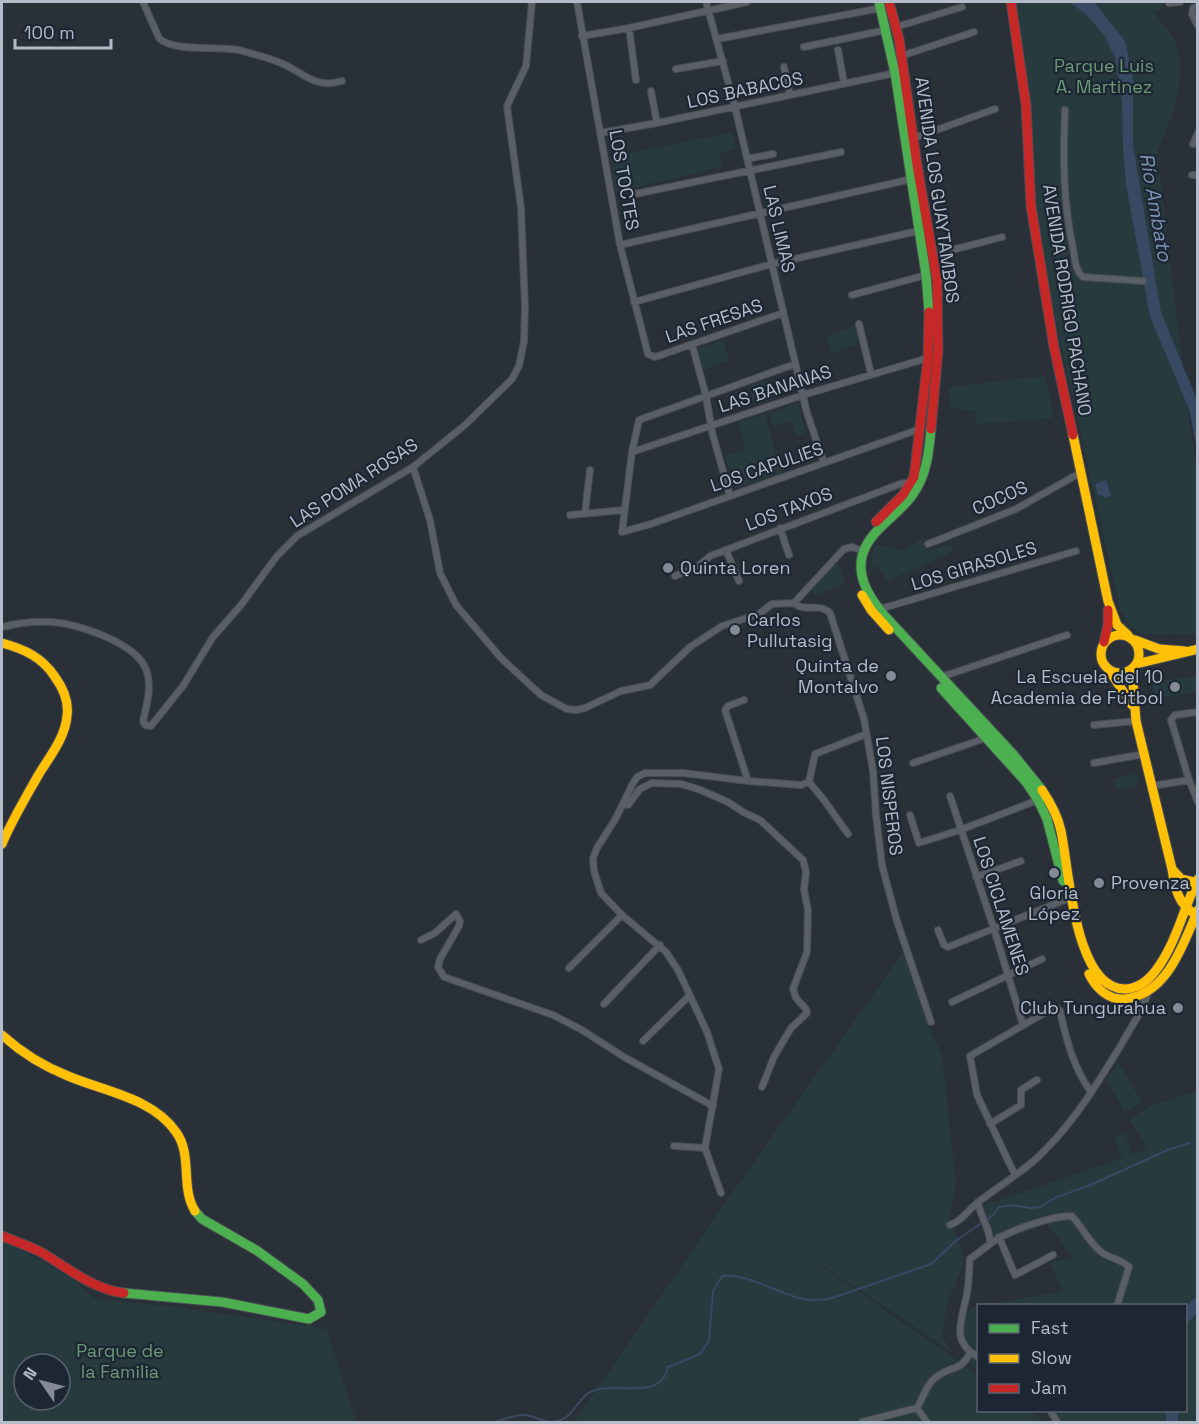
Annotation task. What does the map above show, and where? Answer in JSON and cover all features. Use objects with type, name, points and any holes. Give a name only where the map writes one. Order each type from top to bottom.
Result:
[{"type":"main road","name":"AVENIDA LOS GUAYTAMBOS","points":[[859,549],[865,533],[914,485],[925,471],[938,350],[938,287],[895,74],[889,2]]},
{"type":"main road","name":"AVENIDA RODRIGO PACHANO","points":[[1011,2],[1026,105],[1031,206],[1054,347],[1108,601],[1113,618],[1122,632],[1131,638]]},
{"type":"main road","name":"AVENIDA LOS GUAYTAMBOS","points":[[880,5],[901,56],[914,138],[918,231],[926,275],[929,316],[928,358],[914,485]]},
{"type":"main road","points":[[859,549],[859,578],[863,598],[871,610],[1034,778],[1048,800],[1060,828],[1078,950],[1099,991],[1109,997],[1132,999],[1148,993],[1163,978],[1184,908],[1197,881],[1181,879],[1172,870]]},
{"type":"main road","points":[[859,578],[880,609],[986,738],[1026,782],[1038,800],[1047,819],[1084,947],[1093,970],[1105,984],[1121,990],[1130,990],[1143,983],[1168,960],[1196,913],[1184,908],[1175,893],[1172,870],[1133,707],[1134,667],[1140,652],[1131,638]]},
{"type":"main road","name":"AVENIDA RODRIGO PACHANO","points":[[1104,642],[1108,625],[1108,601]]},
{"type":"main road","points":[[1133,707],[1102,660],[1101,648],[1104,642],[1115,635],[1131,638],[1146,646],[1159,649],[1194,650]]},
{"type":"main road","points":[[2,643],[20,647],[34,654],[49,668],[61,685],[66,699],[67,717],[56,746],[11,820],[2,844]]},
{"type":"main road","points":[[1109,670],[1121,673],[1149,660],[1173,657],[1194,650]]},
{"type":"main road","points":[[2,1035],[16,1049],[48,1069],[135,1102],[167,1120],[182,1140],[186,1151],[188,1198],[195,1213],[208,1223],[257,1250],[303,1284],[319,1300],[322,1306],[321,1312],[316,1318],[309,1319],[222,1302],[113,1292],[38,1251],[2,1236]]},
{"type":"street","points":[[143,2],[162,42],[181,46],[230,48],[282,63],[305,77],[326,84],[342,81]]},
{"type":"street","name":"LAS POMA ROSAS","points":[[2,627],[34,622],[54,622],[123,645],[136,654],[145,667],[149,681],[149,693],[143,721],[145,725],[151,726],[183,686],[213,636],[241,605],[277,556],[297,536],[413,467],[465,425],[512,379],[519,366],[525,318],[516,163],[507,106],[526,66],[532,2]]},
{"type":"street","name":"LOS TOCTES","points":[[577,2],[620,245],[648,354],[655,357]]},
{"type":"street","name":"LAS LIMAS","points":[[706,2],[735,107],[795,364],[824,463]]},
{"type":"street","points":[[582,36],[747,2]]},
{"type":"street","points":[[1169,3],[1180,2]]},
{"type":"street","points":[[717,39],[880,5]]},
{"type":"street","points":[[1197,6],[1191,14],[1197,26]]},
{"type":"street","points":[[804,47],[891,28],[962,7]]},
{"type":"street","points":[[629,28],[636,80]]},
{"type":"street","points":[[901,56],[974,32]]},
{"type":"street","points":[[838,51],[844,83]]},
{"type":"street","points":[[676,69],[723,61]]},
{"type":"street","points":[[784,67],[790,95]]},
{"type":"street","name":"LOS BABACOS","points":[[600,133],[895,74]]},
{"type":"street","points":[[651,91],[657,123]]},
{"type":"street","points":[[914,138],[995,110]]},
{"type":"street","points":[[1065,110],[1064,188],[1069,229],[1078,271],[1083,277],[1143,281]]},
{"type":"street","points":[[1192,144],[1197,133]]},
{"type":"street","points":[[635,194],[841,152]]},
{"type":"street","points":[[747,159],[773,154]]},
{"type":"street","points":[[620,245],[915,178]]},
{"type":"street","points":[[634,302],[772,264],[918,231]]},
{"type":"street","points":[[932,255],[1002,237]]},
{"type":"street","points":[[852,296],[926,275]]},
{"type":"street","name":"LAS FRESAS","points":[[655,357],[783,313]]},
{"type":"street","points":[[859,324],[871,374]]},
{"type":"street","points":[[692,344],[730,496]]},
{"type":"street","name":"LAS BANANAS","points":[[632,452],[803,395],[928,358]]},
{"type":"street","points":[[570,514],[624,510],[639,420],[795,364]]},
{"type":"street","name":"LOS CAPULIES","points":[[624,510],[622,532],[651,524],[921,429]]},
{"type":"street","points":[[413,467],[430,520],[440,573],[456,605],[501,658],[541,695],[567,709],[585,708],[621,691],[650,686],[690,647],[722,626],[759,614],[776,603],[794,603],[844,549],[848,547],[859,549]]},
{"type":"street","points":[[585,513],[590,470]]},
{"type":"street","name":"COCOS","points":[[928,544],[1016,509],[1080,473]]},
{"type":"street","name":"LOS TAXOS","points":[[675,576],[697,567],[710,556],[780,528],[900,484],[914,485]]},
{"type":"street","points":[[780,528],[789,555]]},
{"type":"street","points":[[726,550],[739,581]]},
{"type":"street","name":"LOS GIRASOLES","points":[[880,609],[1076,551]]},
{"type":"street","name":"LOS NISPEROS","points":[[794,603],[800,608],[824,608],[830,613],[862,708],[873,771],[882,865],[896,918],[931,1022]]},
{"type":"street","points":[[935,675],[1067,635]]},
{"type":"street","points":[[744,700],[728,706],[725,710],[748,781]]},
{"type":"street","points":[[1197,712],[1175,715],[1171,720],[1197,802]]},
{"type":"street","points":[[1094,725],[1136,721]]},
{"type":"street","points":[[848,834],[809,782],[815,754],[866,734]]},
{"type":"street","points":[[913,763],[986,738]]},
{"type":"street","points":[[1094,763],[1144,754]]},
{"type":"street","points":[[721,1193],[705,1148],[719,1069],[707,1032],[672,959],[660,945],[622,915],[601,893],[594,871],[593,858],[632,785],[638,777],[645,773],[683,772],[748,781],[801,785],[809,782]]},
{"type":"street","points":[[1152,786],[1189,780]]},
{"type":"street","points":[[623,804],[628,805],[640,789],[652,783],[690,786],[728,802],[760,820],[803,860],[806,872],[804,890],[808,910],[807,952],[793,989],[796,998],[806,1008],[807,1013],[793,1025],[778,1050],[762,1087]]},
{"type":"street","name":"LOS CICLAMENES","points":[[950,796],[1023,1025]]},
{"type":"street","points":[[910,815],[919,843],[1038,800]]},
{"type":"street","points":[[976,877],[1021,861]]},
{"type":"street","points":[[938,930],[944,945],[948,947],[1070,897]]},
{"type":"street","points":[[421,940],[435,933],[456,914],[460,921],[459,926],[440,959],[438,967],[444,977],[553,1015],[713,1106]]},
{"type":"street","points":[[568,968],[622,915]]},
{"type":"street","points":[[604,1004],[660,945]]},
{"type":"street","points":[[952,1002],[1042,959]]},
{"type":"street","points":[[950,1225],[959,1222],[978,1202],[1045,1151],[1091,1092],[1143,1006],[1148,993],[1143,983]]},
{"type":"street","points":[[643,1041],[689,996]]},
{"type":"street","points":[[1016,1174],[976,1095],[970,1058],[972,1054],[1053,1008],[1057,1008],[1060,1011],[1067,1044],[1091,1092]]},
{"type":"street","points":[[990,1124],[1021,1105],[1021,1090],[1036,1080]]},
{"type":"street","points":[[674,1146],[705,1148]]},
{"type":"street","points":[[978,1202],[979,1213],[988,1230],[990,1244]]},
{"type":"street","points":[[977,1356],[970,1353],[960,1334],[970,1259],[999,1237],[1033,1225],[1072,1216],[1097,1249],[1108,1258],[1125,1263],[1129,1267],[1129,1275],[1117,1304]]},
{"type":"street","points":[[999,1237],[1015,1275],[1053,1255]]},
{"type":"street","points":[[862,1422],[917,1408],[932,1380],[938,1375],[963,1365],[970,1353]]},
{"type":"street","points":[[917,1408],[927,1422]]},
{"type":"green space","name":"Parque Luis A. Martinez","points":[[1017,2],[1163,2],[1163,9],[1154,11],[1173,38],[1179,55],[1179,84],[1173,113],[1157,152],[1197,472],[1197,635],[1143,634],[1132,628],[1120,609],[1060,341],[1034,210],[1030,86],[1027,83],[1016,24]]},
{"type":"green space","points":[[733,132],[736,149],[719,153],[722,167],[615,192],[610,157]]},
{"type":"green space","points":[[856,325],[858,344],[832,354],[826,337]]},
{"type":"green space","points":[[723,341],[729,360],[704,370],[697,348]]},
{"type":"green space","points":[[1045,376],[1054,418],[977,424],[975,411],[950,408],[949,387]]},
{"type":"green space","points":[[768,380],[773,399],[754,404],[749,385]]},
{"type":"green space","points":[[798,402],[806,433],[796,436],[791,421],[773,427],[769,414]]},
{"type":"green space","points":[[765,414],[782,474],[734,488],[725,455],[745,450],[738,422]]},
{"type":"green space","points":[[922,539],[926,551],[951,544],[954,551],[888,581],[876,565],[869,572],[875,545],[903,550]]},
{"type":"green space","points":[[838,563],[845,584],[814,595],[812,587],[831,567]]},
{"type":"green space","name":"La Escuela del 10 Academia de Fútbol","points":[[1196,676],[1197,692],[1154,698],[1152,682]]},
{"type":"green space","points":[[1137,774],[1139,780],[1135,782],[1135,787],[1117,790],[1114,778]]},
{"type":"green space","points":[[905,950],[929,1027],[942,1055],[956,1185],[949,1217],[963,1253],[963,1266],[949,1298],[944,1320],[943,1338],[953,1353],[779,1236],[977,1374],[977,1412],[1031,1412],[1046,1422],[574,1422],[727,1200]]},
{"type":"green space","points":[[1118,1062],[1142,1102],[1125,1112],[1106,1079]]},
{"type":"green space","points":[[1197,1091],[1197,1422],[1057,1422],[1045,1412],[1187,1412],[1187,1304],[992,1304],[1063,1291],[1050,1262],[1073,1258],[1047,1224],[999,1242],[984,1227],[974,1209],[1122,1158],[1114,1137],[1125,1133],[1132,1154],[1148,1149],[1129,1119],[1155,1104]]},
{"type":"green space","name":"Parque de la Familia","points":[[2,1240],[68,1276],[96,1299],[178,1307],[327,1329],[356,1422],[2,1422]]},
{"type":"green space","points":[[977,1307],[977,1368],[967,1362],[962,1310]]},
{"type":"water","points":[[1069,2],[1094,2],[1125,41],[1133,78],[1133,145],[1161,312],[1197,400],[1197,449],[1189,409],[1150,317],[1126,184],[1122,102],[1115,57],[1104,35],[1086,14]]},
{"type":"water","points":[[1106,480],[1111,496],[1104,498],[1098,495],[1095,484]]},
{"type":"waterway","points":[[495,1422],[523,1415],[545,1421],[558,1421],[568,1415],[592,1391],[648,1387],[657,1384],[664,1378],[668,1367],[700,1354],[709,1341],[713,1291],[722,1276],[750,1280],[803,1299],[832,1298],[931,1264],[958,1239],[992,1216],[999,1207],[1012,1205],[1040,1207],[1055,1198],[1189,1143]]},
{"type":"waterway","name":"Río Ambato","points":[[1187,1315],[1198,1303]]},
{"type":"waterway","name":"Río Ambato","points":[[1172,1412],[1172,1422]]},
{"type":"traffic: fast","points":[[879,2],[895,73],[926,275],[929,312]]},
{"type":"traffic: fast","points":[[931,429],[926,463],[918,487],[905,504],[878,530],[863,552],[861,563],[864,584],[884,615],[1013,754],[1042,790]]},
{"type":"traffic: fast","points":[[941,688],[1026,782],[1038,800],[1047,819],[1063,881]]},
{"type":"traffic: fast","points":[[124,1293],[222,1302],[309,1319],[321,1312],[318,1300],[303,1284],[256,1250],[202,1219],[195,1211]]},
{"type":"traffic: slow","points":[[1073,435],[1108,601],[1117,625],[1128,635]]},
{"type":"traffic: slow","points":[[862,595],[871,610],[889,630]]},
{"type":"traffic: slow","points":[[1120,635],[1134,640],[1139,654],[1134,668],[1120,673],[1106,668],[1101,654],[1106,640],[1120,635]]},
{"type":"traffic: slow","points":[[1135,640],[1159,649],[1185,651]]},
{"type":"traffic: slow","points":[[2,643],[25,651],[50,670],[65,695],[67,711],[66,724],[60,739],[19,809],[2,844]]},
{"type":"traffic: slow","points":[[1136,664],[1198,649]]},
{"type":"traffic: slow","points":[[1132,669],[1136,721],[1174,883],[1181,901],[1196,915]]},
{"type":"traffic: slow","points":[[1109,670],[1132,705]]},
{"type":"traffic: slow","points":[[1042,790],[1060,825],[1071,897],[1085,949],[1095,970],[1109,984],[1126,989],[1131,988],[1145,982],[1152,975],[1171,945],[1198,879]]},
{"type":"traffic: slow","points":[[1172,869],[1181,879],[1198,883]]},
{"type":"traffic: slow","points":[[1089,974],[1103,992],[1119,999],[1140,995],[1152,988],[1163,978],[1180,952],[1198,910]]},
{"type":"traffic: slow","points":[[2,1035],[25,1053],[50,1068],[141,1103],[166,1120],[181,1141],[186,1161],[188,1192],[195,1211]]},
{"type":"traffic: jam","points":[[889,2],[899,39],[937,281],[938,351],[931,429]]},
{"type":"traffic: jam","points":[[1011,2],[1026,105],[1031,206],[1054,347],[1073,435]]},
{"type":"traffic: jam","points":[[876,522],[903,495],[914,477],[928,358],[929,312]]},
{"type":"traffic: jam","points":[[1104,642],[1108,625],[1108,610]]},
{"type":"traffic: jam","points":[[2,1236],[41,1252],[91,1283],[124,1293]]},
{"type":"place","name":"Quinta Loren","points":[[668,568]]},
{"type":"place","name":"Carlos Pullutasig","points":[[735,630]]},
{"type":"place","name":"Quinta de Montalvo","points":[[891,676]]},
{"type":"place","name":"La Escuela del 10 Academia de Fútbol","points":[[1175,687]]},
{"type":"place","name":"Gloria López","points":[[1054,873]]},
{"type":"place","name":"Provenza","points":[[1099,883]]},
{"type":"place","name":"Club Tungurahua","points":[[1178,1008]]}]
